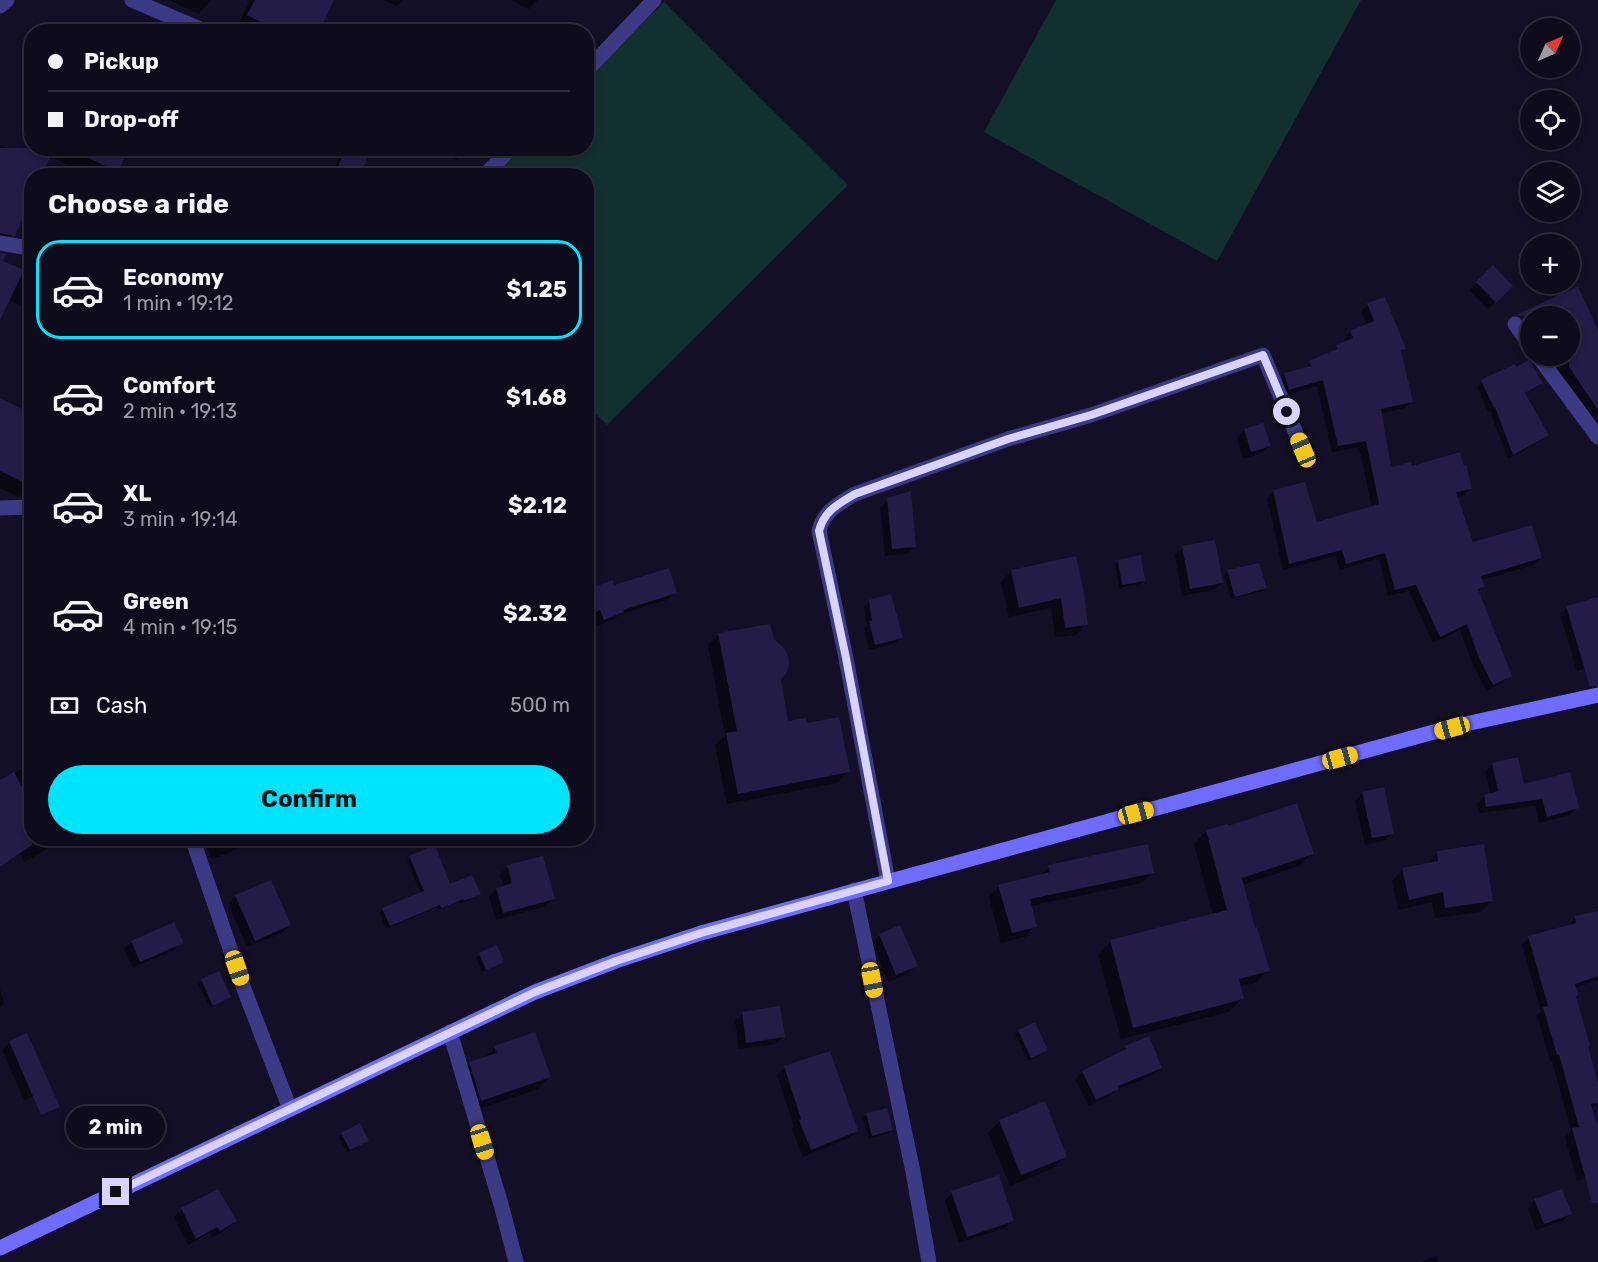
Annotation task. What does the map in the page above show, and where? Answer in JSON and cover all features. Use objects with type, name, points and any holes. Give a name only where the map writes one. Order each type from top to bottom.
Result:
[{"type":"street","points":[[0,6],[7,0]]},
{"type":"street","points":[[132,0],[188,24]]},
{"type":"street","points":[[594,63],[654,0]]},
{"type":"street","points":[[492,168],[503,156]]},
{"type":"street","points":[[0,243],[24,246]]},
{"type":"street","points":[[1515,324],[1520,331]]},
{"type":"street","points":[[888,881],[846,658],[819,531],[822,519],[833,507],[855,494],[1008,439],[1091,415],[1263,355],[1303,450]]},
{"type":"street","points":[[1545,366],[1598,437]]},
{"type":"street","points":[[0,508],[24,507]]},
{"type":"street","points":[[0,1248],[535,992],[616,961],[701,933],[854,890],[1441,730],[1598,695]]},
{"type":"street","points":[[195,846],[244,989],[290,1109]]},
{"type":"street","points":[[854,890],[913,1172],[929,1262]]},
{"type":"street","points":[[450,1032],[516,1262]]},
{"type":"green space","points":[[1056,0],[1361,0],[1217,261],[984,132]]},
{"type":"green space","points":[[664,2],[848,185],[607,425],[594,412],[594,168],[498,168],[510,156],[594,156],[594,72]]},
{"type":"building","points":[[255,0],[334,0],[323,24],[265,24],[247,15]]},
{"type":"building","points":[[0,148],[24,148],[24,156],[51,156],[45,168],[24,168],[24,216],[15,236],[0,233]]},
{"type":"building","points":[[85,156],[125,156],[120,168],[110,168]]},
{"type":"building","points":[[343,156],[369,156],[363,168],[337,168]]},
{"type":"building","points":[[0,253],[6,254],[3,261],[24,270],[0,320]]},
{"type":"building","points":[[1493,265],[1513,286],[1496,303],[1476,282]]},
{"type":"building","points":[[1580,290],[1598,330],[1598,410],[1569,367],[1580,366],[1580,306],[1535,306],[1561,294],[1580,294]]},
{"type":"building","points":[[1385,297],[1406,349],[1401,350],[1413,402],[1381,409],[1391,467],[1411,462],[1412,466],[1460,452],[1472,489],[1456,492],[1473,542],[1532,525],[1542,558],[1481,576],[1485,587],[1478,589],[1512,676],[1493,685],[1479,658],[1467,624],[1440,637],[1416,585],[1395,590],[1385,553],[1346,564],[1342,550],[1289,564],[1273,490],[1305,482],[1317,522],[1379,504],[1366,441],[1338,446],[1323,380],[1289,390],[1284,373],[1311,366],[1309,361],[1337,349],[1336,345],[1353,338],[1350,331],[1374,321],[1367,303]]},
{"type":"building","points":[[1515,364],[1516,367],[1520,365],[1533,366],[1543,383],[1525,393],[1549,435],[1513,455],[1495,407],[1481,380]]},
{"type":"building","points":[[0,398],[24,410],[24,482],[0,471]]},
{"type":"building","points":[[1263,423],[1271,446],[1251,452],[1244,429]]},
{"type":"building","points":[[911,491],[916,547],[892,549],[887,498]]},
{"type":"building","points":[[1215,540],[1223,583],[1190,589],[1182,546]]},
{"type":"building","points":[[1141,555],[1145,581],[1122,585],[1118,560]]},
{"type":"building","points":[[1076,556],[1088,625],[1065,628],[1061,598],[1019,608],[1011,570]]},
{"type":"building","points":[[1259,563],[1267,588],[1235,597],[1227,570]]},
{"type":"building","points":[[669,568],[677,593],[623,610],[624,612],[604,620],[600,610],[594,613],[594,587],[613,580],[614,585]]},
{"type":"building","points":[[891,594],[903,638],[875,645],[869,621],[872,621],[869,600]]},
{"type":"building","points":[[1598,597],[1598,686],[1590,687],[1566,606]]},
{"type":"building","points":[[770,624],[774,639],[788,655],[787,672],[781,680],[788,721],[806,718],[807,723],[839,717],[850,772],[738,794],[726,733],[737,731],[718,633]]},
{"type":"building","points":[[1518,757],[1524,784],[1570,772],[1579,808],[1547,817],[1542,799],[1486,807],[1484,795],[1498,791],[1492,763]]},
{"type":"building","points":[[14,772],[24,790],[24,846],[31,846],[0,867],[0,780]]},
{"type":"building","points":[[1384,787],[1394,834],[1372,838],[1362,792]]},
{"type":"building","points":[[1297,803],[1314,854],[1242,878],[1255,928],[1257,927],[1270,971],[1239,979],[1244,999],[1133,1028],[1110,940],[1227,910],[1206,830],[1228,824],[1228,826]]},
{"type":"building","points":[[1148,844],[1154,873],[1030,899],[1037,927],[1012,933],[998,885],[1050,872],[1048,865]]},
{"type":"building","points":[[1484,844],[1493,901],[1445,908],[1443,892],[1409,900],[1402,868],[1438,861],[1437,851]]},
{"type":"building","points":[[435,846],[450,884],[472,875],[481,894],[442,908],[440,905],[390,926],[382,908],[424,891],[409,856]]},
{"type":"building","points":[[543,856],[555,899],[503,913],[496,888],[512,883],[507,865]]},
{"type":"building","points":[[271,880],[291,925],[255,941],[235,895]]},
{"type":"building","points":[[1598,911],[1598,976],[1575,984],[1598,1083],[1598,1103],[1591,1104],[1596,1122],[1598,1122],[1598,1203],[1592,1203],[1572,1128],[1579,1127],[1559,1054],[1557,1055],[1543,1007],[1548,1006],[1528,936],[1576,923],[1575,916]]},
{"type":"building","points":[[174,922],[184,943],[140,962],[131,941]]},
{"type":"building","points":[[900,925],[918,966],[896,975],[879,934]]},
{"type":"building","points":[[497,945],[504,962],[486,970],[479,953]]},
{"type":"building","points":[[219,971],[231,997],[213,1006],[201,979]]},
{"type":"building","points":[[780,1006],[785,1037],[746,1043],[742,1012]]},
{"type":"building","points":[[1035,1022],[1048,1050],[1031,1058],[1018,1030]]},
{"type":"building","points":[[535,1032],[551,1077],[481,1101],[469,1062],[497,1053],[494,1046]]},
{"type":"building","points":[[27,1033],[60,1107],[41,1115],[9,1041]]},
{"type":"building","points":[[1149,1036],[1162,1068],[1118,1086],[1119,1089],[1096,1100],[1082,1071],[1126,1049],[1125,1046]]},
{"type":"building","points":[[830,1051],[858,1131],[811,1150],[799,1120],[801,1119],[784,1066]]},
{"type":"building","points":[[1045,1101],[1067,1157],[1021,1175],[999,1120]]},
{"type":"building","points":[[887,1108],[893,1130],[872,1136],[866,1113]]},
{"type":"building","points":[[360,1123],[369,1141],[350,1150],[341,1133]]},
{"type":"building","points":[[999,1175],[1014,1221],[967,1237],[951,1191]]},
{"type":"building","points":[[218,1189],[237,1221],[220,1231],[217,1227],[196,1239],[181,1208]]},
{"type":"building","points":[[1562,1189],[1572,1214],[1544,1224],[1534,1199]]},
{"type":"route","points":[[116,1192],[535,992],[616,961],[701,933],[888,881],[846,658],[819,531],[822,519],[833,507],[855,494],[1008,439],[1091,415],[1263,355],[1287,412]]}]
